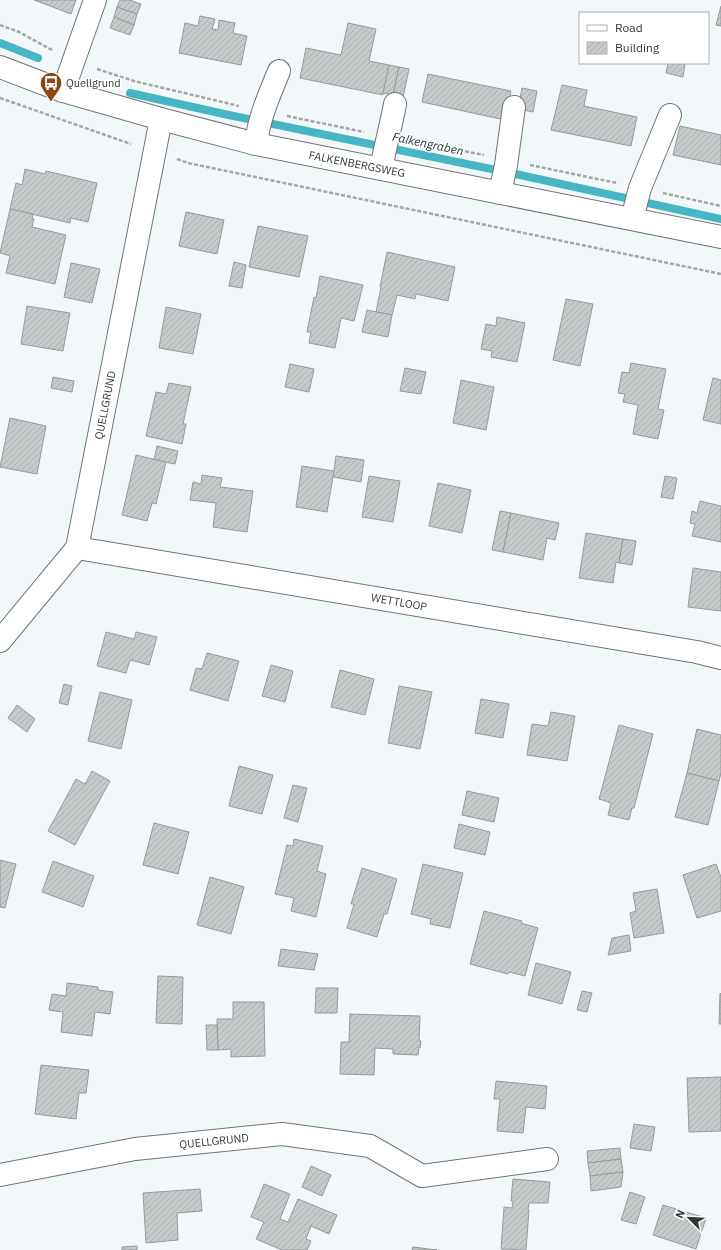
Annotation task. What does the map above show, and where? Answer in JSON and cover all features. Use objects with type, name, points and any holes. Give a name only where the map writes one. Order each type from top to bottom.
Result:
[{"type":"street","points":[[63,91],[95,0]]},
{"type":"street","name":"FALKENBERGSWEG","points":[[0,67],[63,91],[160,119],[259,125],[636,202],[721,237]]},
{"type":"street","points":[[259,125],[279,71]]},
{"type":"street","points":[[385,151],[395,104]]},
{"type":"street","points":[[504,174],[514,107]]},
{"type":"street","points":[[636,202],[670,115]]},
{"type":"street","name":"QUELLGRUND","points":[[0,641],[77,548],[160,119]]},
{"type":"street","name":"WETTLOOP","points":[[77,548],[697,652],[721,658]]},
{"type":"street","name":"QUELLGRUND","points":[[0,1175],[135,1148],[282,1134],[370,1146],[422,1176],[547,1160]]},
{"type":"path","points":[[0,25],[19,32],[73,61],[259,125],[636,202],[721,206]]},
{"type":"path","points":[[0,98],[188,163],[721,274]]},
{"type":"building","points":[[34,0],[76,0],[71,14]]},
{"type":"building","points":[[120,0],[130,0],[141,4],[137,14],[117,7]]},
{"type":"building","points":[[721,6],[721,26],[716,25]]},
{"type":"building","points":[[117,7],[137,14],[134,25],[114,17]]},
{"type":"building","points":[[200,16],[215,19],[212,29],[218,30],[219,20],[235,23],[233,33],[247,36],[241,65],[179,53],[185,23],[198,26]]},
{"type":"building","points":[[114,17],[134,25],[130,35],[110,28]]},
{"type":"building","points":[[348,23],[376,29],[369,61],[389,65],[383,95],[300,78],[306,48],[341,55]]},
{"type":"building","points":[[668,64],[685,64],[683,77],[666,73]]},
{"type":"building","points":[[389,65],[399,67],[393,95],[383,93]]},
{"type":"building","points":[[399,67],[409,69],[403,98],[393,95]]},
{"type":"building","points":[[428,74],[511,91],[505,120],[422,102]]},
{"type":"building","points":[[562,85],[587,90],[584,106],[637,117],[631,146],[551,130]]},
{"type":"building","points":[[522,88],[537,91],[533,112],[518,109]]},
{"type":"building","points":[[680,126],[721,135],[721,165],[673,155]]},
{"type":"building","points":[[25,169],[45,174],[46,171],[97,183],[88,222],[71,218],[70,223],[10,209],[16,183],[22,185]]},
{"type":"building","points":[[10,209],[33,214],[32,219],[34,219],[32,227],[66,235],[55,284],[6,273],[10,256],[0,253]]},
{"type":"building","points":[[186,212],[224,220],[217,254],[179,246]]},
{"type":"building","points":[[258,226],[308,236],[299,277],[249,267]]},
{"type":"building","points":[[387,252],[455,267],[448,301],[416,294],[415,299],[397,295],[392,315],[376,312]]},
{"type":"building","points":[[234,262],[246,265],[242,288],[229,286]]},
{"type":"building","points":[[71,263],[100,269],[92,303],[64,297]]},
{"type":"building","points":[[320,276],[363,285],[354,321],[341,318],[335,348],[309,343],[311,332],[307,332]]},
{"type":"building","points":[[566,299],[593,304],[580,366],[553,360]]},
{"type":"building","points":[[27,306],[70,313],[63,351],[21,344]]},
{"type":"building","points":[[166,307],[201,314],[193,354],[159,348]]},
{"type":"building","points":[[367,310],[392,315],[388,337],[362,332]]},
{"type":"building","points":[[497,317],[525,323],[517,362],[491,357],[492,351],[481,349],[486,324],[496,326]]},
{"type":"building","points":[[631,363],[666,369],[658,409],[664,410],[658,439],[633,434],[638,405],[623,402],[625,394],[618,393],[622,372],[629,373]]},
{"type":"building","points":[[290,364],[314,369],[309,392],[285,387]]},
{"type":"building","points":[[405,368],[426,372],[421,394],[400,391]]},
{"type":"building","points":[[53,377],[74,381],[72,392],[51,388]]},
{"type":"building","points":[[713,378],[721,380],[721,424],[703,420]]},
{"type":"building","points":[[461,380],[494,387],[486,430],[453,423]]},
{"type":"building","points":[[169,383],[191,387],[183,424],[186,424],[182,444],[146,436],[156,392],[166,394]]},
{"type":"building","points":[[10,418],[46,426],[37,474],[0,467]]},
{"type":"building","points":[[157,446],[178,451],[175,464],[154,460]]},
{"type":"building","points":[[136,455],[166,462],[156,504],[152,503],[147,521],[122,515]]},
{"type":"building","points":[[336,456],[364,460],[361,482],[333,477]]},
{"type":"building","points":[[302,466],[334,471],[327,512],[296,507]]},
{"type":"building","points":[[202,475],[222,478],[220,487],[253,491],[247,532],[213,527],[216,503],[190,500],[193,482],[201,484]]},
{"type":"building","points":[[369,476],[400,481],[393,522],[362,517]]},
{"type":"building","points":[[665,476],[677,478],[673,499],[661,497]]},
{"type":"building","points":[[438,483],[471,490],[462,533],[429,526]]},
{"type":"building","points":[[700,501],[721,506],[721,542],[692,536],[695,524],[690,523],[692,511],[697,513]]},
{"type":"building","points":[[500,511],[511,513],[503,552],[492,550]]},
{"type":"building","points":[[511,513],[559,523],[555,540],[547,538],[543,560],[503,552]]},
{"type":"building","points":[[586,533],[623,539],[619,563],[616,562],[613,583],[579,578]]},
{"type":"building","points":[[623,539],[636,541],[632,565],[619,563]]},
{"type":"building","points":[[693,568],[721,572],[721,611],[688,607]]},
{"type":"building","points":[[106,632],[134,639],[136,632],[157,637],[149,665],[130,660],[126,673],[97,666]]},
{"type":"building","points":[[207,653],[239,661],[228,701],[190,690],[196,668],[202,669]]},
{"type":"building","points":[[271,665],[293,671],[285,702],[262,696]]},
{"type":"building","points":[[340,670],[374,679],[365,715],[331,707]]},
{"type":"building","points":[[64,684],[72,686],[68,705],[59,703]]},
{"type":"building","points":[[399,686],[432,692],[420,749],[388,743]]},
{"type":"building","points":[[100,692],[132,700],[121,749],[88,741]]},
{"type":"building","points":[[481,699],[509,704],[503,738],[475,733]]},
{"type":"building","points":[[17,705],[35,719],[27,732],[8,718]]},
{"type":"building","points":[[551,712],[575,716],[567,761],[527,755],[532,724],[548,726]]},
{"type":"building","points":[[619,725],[653,734],[634,808],[632,808],[629,820],[608,815],[611,803],[599,799]]},
{"type":"building","points":[[697,729],[721,735],[721,773],[719,781],[687,773]]},
{"type":"building","points":[[239,766],[273,775],[262,814],[229,806]]},
{"type":"building","points":[[92,771],[110,781],[75,845],[48,831],[76,779],[85,784]]},
{"type":"building","points":[[687,773],[719,781],[708,825],[675,817]]},
{"type":"building","points":[[293,785],[307,788],[298,822],[284,818]]},
{"type":"building","points":[[467,791],[499,798],[494,822],[462,815]]},
{"type":"building","points":[[154,823],[189,832],[178,874],[143,865]]},
{"type":"building","points":[[459,824],[490,832],[485,855],[454,848]]},
{"type":"building","points":[[294,839],[323,846],[317,871],[326,874],[316,917],[291,911],[294,898],[275,894],[287,845],[293,846]]},
{"type":"building","points":[[0,860],[16,864],[5,908],[0,907]]},
{"type":"building","points":[[53,861],[94,876],[83,907],[42,892]]},
{"type":"building","points":[[423,864],[463,873],[450,928],[430,924],[431,919],[411,914]]},
{"type":"building","points":[[716,864],[721,877],[721,911],[697,918],[683,875]]},
{"type":"building","points":[[362,868],[397,879],[387,914],[384,914],[377,937],[347,928],[354,904],[351,904]]},
{"type":"building","points":[[210,877],[244,887],[231,934],[197,925]]},
{"type":"building","points":[[657,889],[664,933],[634,938],[630,913],[636,911],[633,893]]},
{"type":"building","points":[[484,911],[522,921],[521,923],[538,928],[525,976],[509,972],[508,974],[470,964]]},
{"type":"building","points":[[629,935],[631,951],[608,955],[612,938]]},
{"type":"building","points":[[281,949],[318,954],[314,970],[278,966]]},
{"type":"building","points":[[536,963],[571,972],[562,1004],[528,995]]},
{"type":"building","points":[[158,976],[183,977],[182,1024],[156,1023]]},
{"type":"building","points":[[67,983],[98,987],[98,990],[113,992],[110,1014],[95,1012],[92,1036],[61,1032],[63,1012],[49,1010],[52,994],[66,996]]},
{"type":"building","points":[[316,988],[338,988],[337,1013],[315,1013]]},
{"type":"building","points":[[582,991],[592,993],[587,1012],[577,1010]]},
{"type":"building","points":[[720,993],[721,1024],[719,1024]]},
{"type":"building","points":[[233,1002],[264,1002],[265,1056],[231,1057],[231,1049],[218,1050],[217,1019],[233,1019]]},
{"type":"building","points":[[350,1014],[420,1016],[419,1041],[421,1041],[418,1055],[393,1054],[393,1049],[375,1048],[374,1075],[340,1074],[341,1042],[349,1042]]},
{"type":"building","points":[[206,1025],[217,1025],[218,1050],[207,1050]]},
{"type":"building","points":[[41,1065],[89,1070],[86,1093],[79,1093],[76,1119],[35,1114]]},
{"type":"building","points":[[721,1077],[721,1131],[689,1132],[687,1078]]},
{"type":"building","points":[[496,1081],[547,1086],[545,1109],[526,1107],[523,1133],[497,1131],[500,1099],[494,1099]]},
{"type":"building","points":[[634,1124],[655,1127],[651,1151],[630,1148]]},
{"type":"building","points":[[620,1148],[621,1159],[588,1163],[587,1151]]},
{"type":"building","points":[[621,1159],[623,1172],[590,1176],[588,1163]]},
{"type":"building","points":[[311,1166],[331,1175],[322,1196],[302,1187]]},
{"type":"building","points":[[623,1172],[621,1187],[591,1191],[590,1176]]},
{"type":"building","points":[[513,1179],[550,1182],[548,1203],[529,1203],[526,1250],[501,1249],[504,1207],[512,1208],[513,1201],[511,1201]]},
{"type":"building","points":[[264,1184],[290,1194],[280,1219],[288,1222],[298,1199],[337,1215],[329,1234],[311,1226],[306,1239],[311,1241],[307,1250],[282,1250],[256,1239],[264,1222],[251,1217]]},
{"type":"building","points":[[200,1189],[202,1211],[177,1213],[178,1240],[146,1243],[143,1193]]},
{"type":"building","points":[[630,1192],[645,1197],[636,1224],[621,1220]]},
{"type":"building","points":[[663,1205],[706,1218],[696,1249],[653,1235]]},
{"type":"building","points":[[137,1246],[137,1250],[122,1250],[122,1247]]},
{"type":"building","points":[[413,1247],[437,1250],[412,1250]]},
{"type":"waterway","name":"Falkengraben","points":[[0,43],[38,58]]},
{"type":"waterway","name":"Falkengraben","points":[[130,93],[224,114],[511,173],[721,219]]},
{"type":"place","name":"Quellgrund","points":[[51,102]]}]
